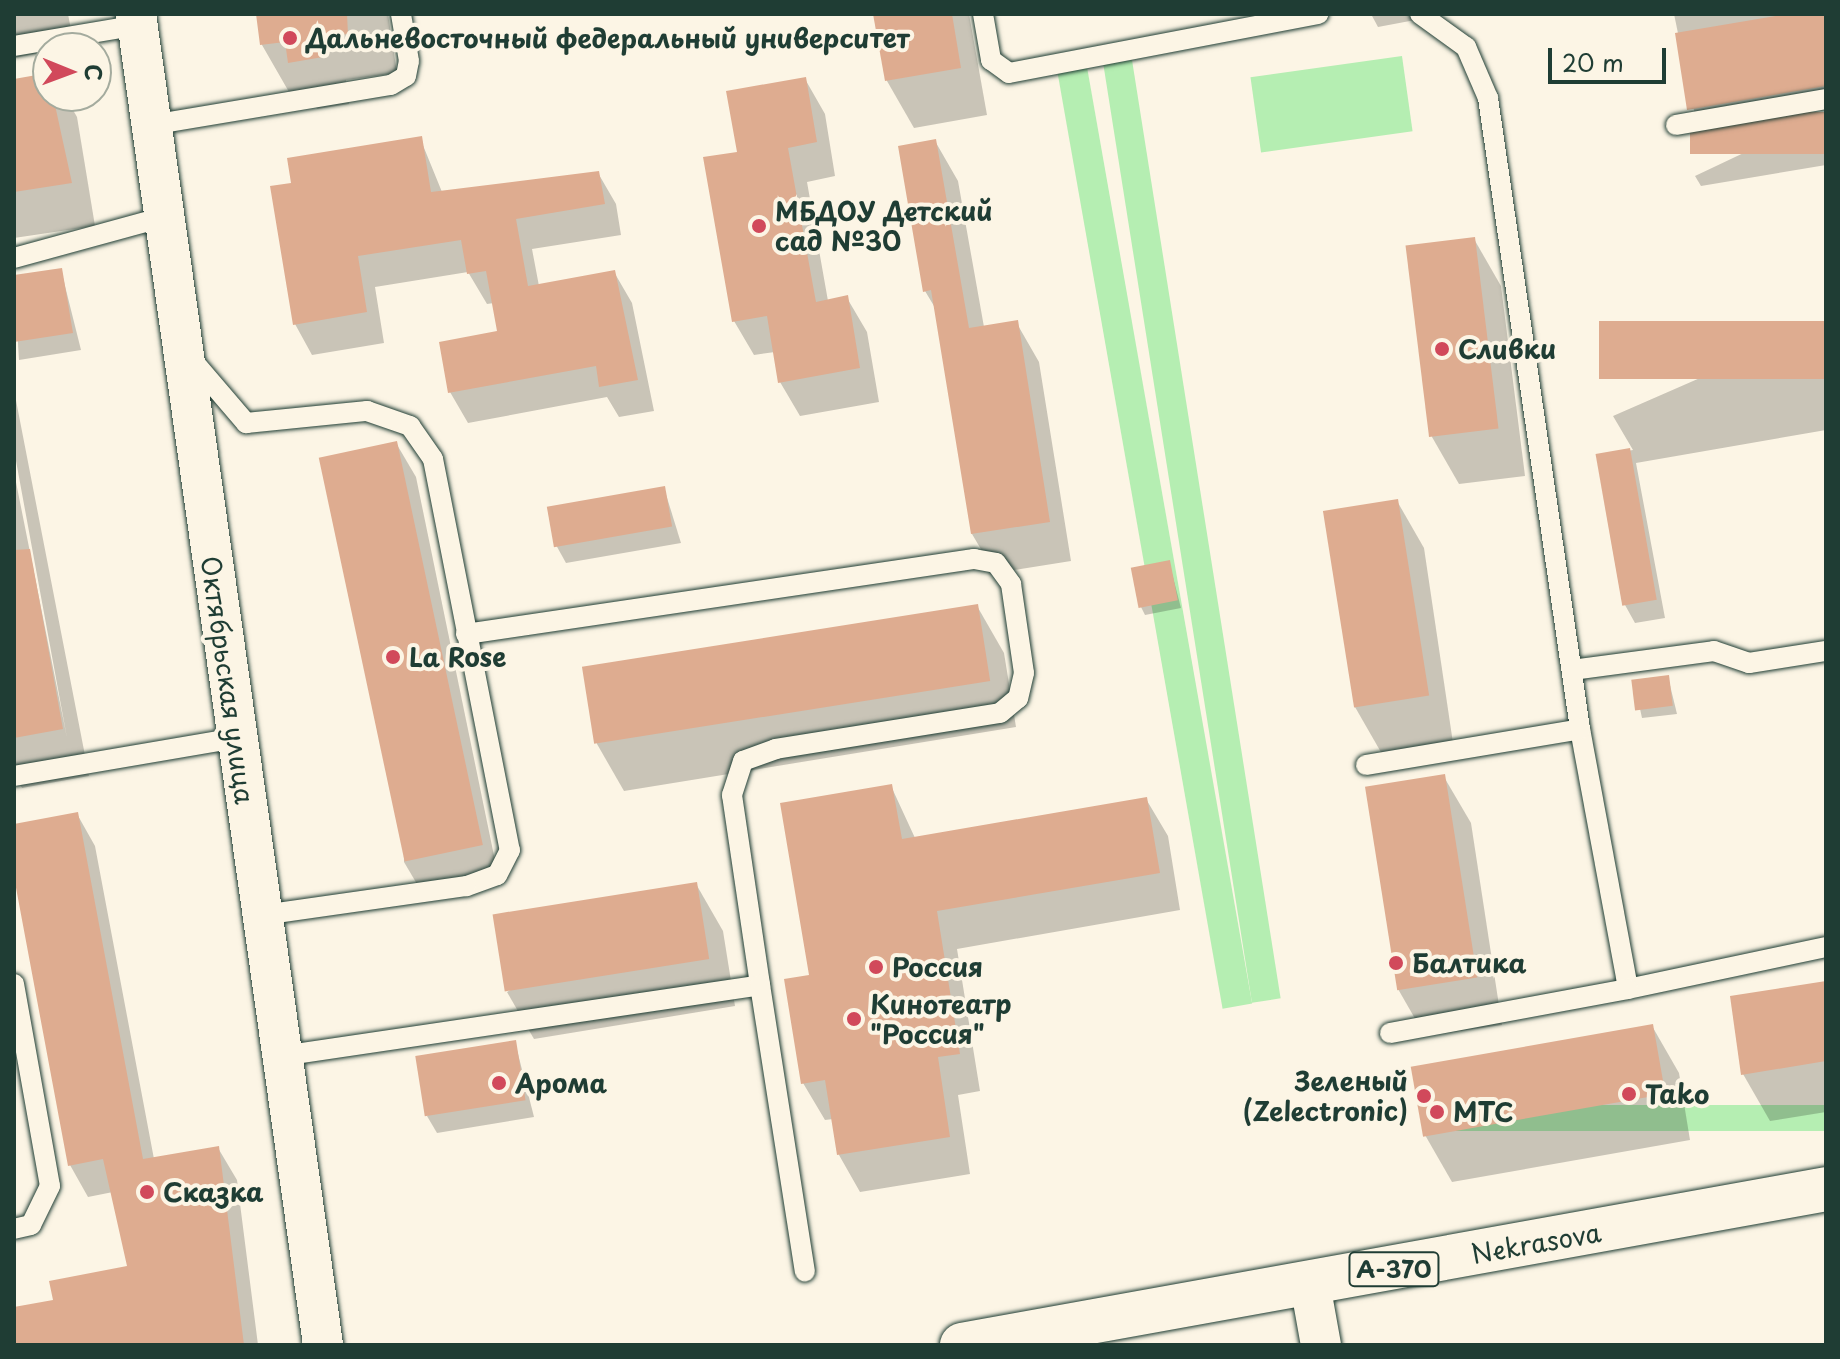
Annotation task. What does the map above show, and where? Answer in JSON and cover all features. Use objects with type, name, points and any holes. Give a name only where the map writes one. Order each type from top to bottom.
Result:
[{"type":"main road","name":"Nekrasova","points":[[962,1345],[1826,1189]]},
{"type":"street","name":"Октябрьская улица","points":[[137,19],[323,1345]]},
{"type":"street","points":[[1310,1284],[1321,1345]]},
{"type":"lane","points":[[151,125],[391,85],[406,76],[409,61],[401,14]]},
{"type":"lane","points":[[983,14],[991,60],[1009,73],[1231,23],[1318,14]]},
{"type":"lane","points":[[1420,14],[1466,47],[1488,98],[1580,729],[1628,989]]},
{"type":"lane","points":[[14,46],[137,19]]},
{"type":"lane","points":[[1676,125],[1826,99]]},
{"type":"lane","points":[[14,258],[164,217]]},
{"type":"lane","points":[[182,347],[246,423],[367,411],[410,426],[433,459],[510,850],[497,875],[261,915]]},
{"type":"lane","points":[[466,634],[974,559],[996,563],[1011,584],[1024,673],[1018,698],[1000,713],[776,749],[743,761],[732,795],[805,1271]]},
{"type":"lane","points":[[1572,670],[1714,651],[1749,663],[1826,651]]},
{"type":"lane","points":[[1366,765],[1580,729]]},
{"type":"lane","points":[[14,776],[236,738]]},
{"type":"lane","points":[[1390,1033],[1628,989],[1826,947]]},
{"type":"lane","points":[[14,984],[50,1186],[31,1225],[14,1229]]},
{"type":"lane","points":[[282,1056],[760,985]]},
{"type":"green space","points":[[1402,56],[1413,131],[1261,153],[1250,77]]},
{"type":"green space","points":[[1132,60],[1281,998],[1252,1003],[1103,65]]},
{"type":"green space","points":[[1087,67],[1252,1004],[1223,1009],[1057,72]]},
{"type":"green space","points":[[1423,1105],[1826,1105],[1826,1131],[1423,1131]]},
{"type":"building","name":"Дальневосточный федеральный университет","points":[[256,14],[347,14],[348,34],[320,37],[323,57],[288,63],[285,42],[260,45]]},
{"type":"building","points":[[873,14],[952,14],[961,68],[885,81]]},
{"type":"building","points":[[1788,14],[1826,14],[1826,86],[1687,110],[1675,33]]},
{"type":"building","points":[[32,76],[32,112],[57,112],[72,183],[14,192],[14,79]]},
{"type":"building","name":"МБДОУ Детский сад №30","points":[[806,77],[817,142],[788,148],[816,302],[848,295],[860,368],[778,383],[767,316],[732,322],[703,157],[737,152],[726,91]]},
{"type":"building","points":[[1690,112],[1826,112],[1826,154],[1690,154]]},
{"type":"building","points":[[422,136],[431,192],[599,171],[605,204],[516,219],[528,286],[615,270],[638,380],[599,387],[596,366],[448,393],[439,342],[497,331],[486,271],[467,274],[461,240],[358,256],[367,312],[293,325],[270,186],[291,183],[287,158]]},
{"type":"building","points":[[936,139],[969,328],[1018,320],[1050,522],[971,534],[931,290],[923,292],[898,146]]},
{"type":"building","points":[[1475,237],[1499,429],[1429,437],[1406,246]]},
{"type":"building","points":[[62,268],[73,333],[14,342],[14,275]]},
{"type":"building","points":[[1599,321],[1826,321],[1826,379],[1599,379]]},
{"type":"building","points":[[397,441],[483,845],[405,862],[319,458]]},
{"type":"building","points":[[1630,448],[1657,600],[1622,606],[1596,454]]},
{"type":"building","points":[[665,486],[672,526],[554,547],[547,507]]},
{"type":"building","points":[[1398,499],[1429,696],[1354,707],[1323,511]]},
{"type":"building","points":[[30,549],[63,729],[14,738],[14,550]]},
{"type":"building","points":[[1170,560],[1178,600],[1139,608],[1131,568]]},
{"type":"building","points":[[978,604],[990,681],[594,744],[582,667]]},
{"type":"building","points":[[1669,675],[1673,706],[1635,710],[1631,680]]},
{"type":"building","points":[[1445,774],[1477,977],[1397,990],[1365,787]]},
{"type":"building","name":"Россия","points":[[892,784],[902,839],[1147,797],[1160,873],[937,911],[960,1054],[938,1057],[950,1137],[837,1155],[825,1080],[801,1084],[784,979],[809,975],[780,803]]},
{"type":"building","points":[[78,812],[143,1159],[219,1146],[244,1345],[14,1345],[14,1307],[53,1300],[49,1281],[127,1266],[103,1159],[68,1166],[14,877],[14,824]]},
{"type":"building","points":[[697,882],[709,959],[505,991],[493,914]]},
{"type":"building","points":[[1826,981],[1826,1061],[1741,1075],[1730,996]]},
{"type":"building","points":[[1653,1024],[1665,1094],[1423,1137],[1411,1067]]},
{"type":"building","points":[[516,1040],[526,1100],[425,1116],[415,1056]]},
{"type":"place","name":"Дальневосточный федеральный университет","points":[[290,38]]},
{"type":"place","name":"МБДОУ Детский сад №30","points":[[759,226]]},
{"type":"place","name":"Сливки","points":[[1442,349]]},
{"type":"place","name":"La Rose","points":[[393,657]]},
{"type":"place","name":"Балтика","points":[[1396,963]]},
{"type":"place","name":"Россия","points":[[876,967]]},
{"type":"place","name":"Кинотеатр \"Россия\"","points":[[854,1019]]},
{"type":"place","name":"Арома","points":[[499,1083]]},
{"type":"place","name":"Tako","points":[[1629,1094]]},
{"type":"place","name":"Зеленый (Zelectronic)","points":[[1424,1096]]},
{"type":"place","name":"МТС","points":[[1437,1112]]},
{"type":"place","name":"Сказка","points":[[147,1192]]}]
